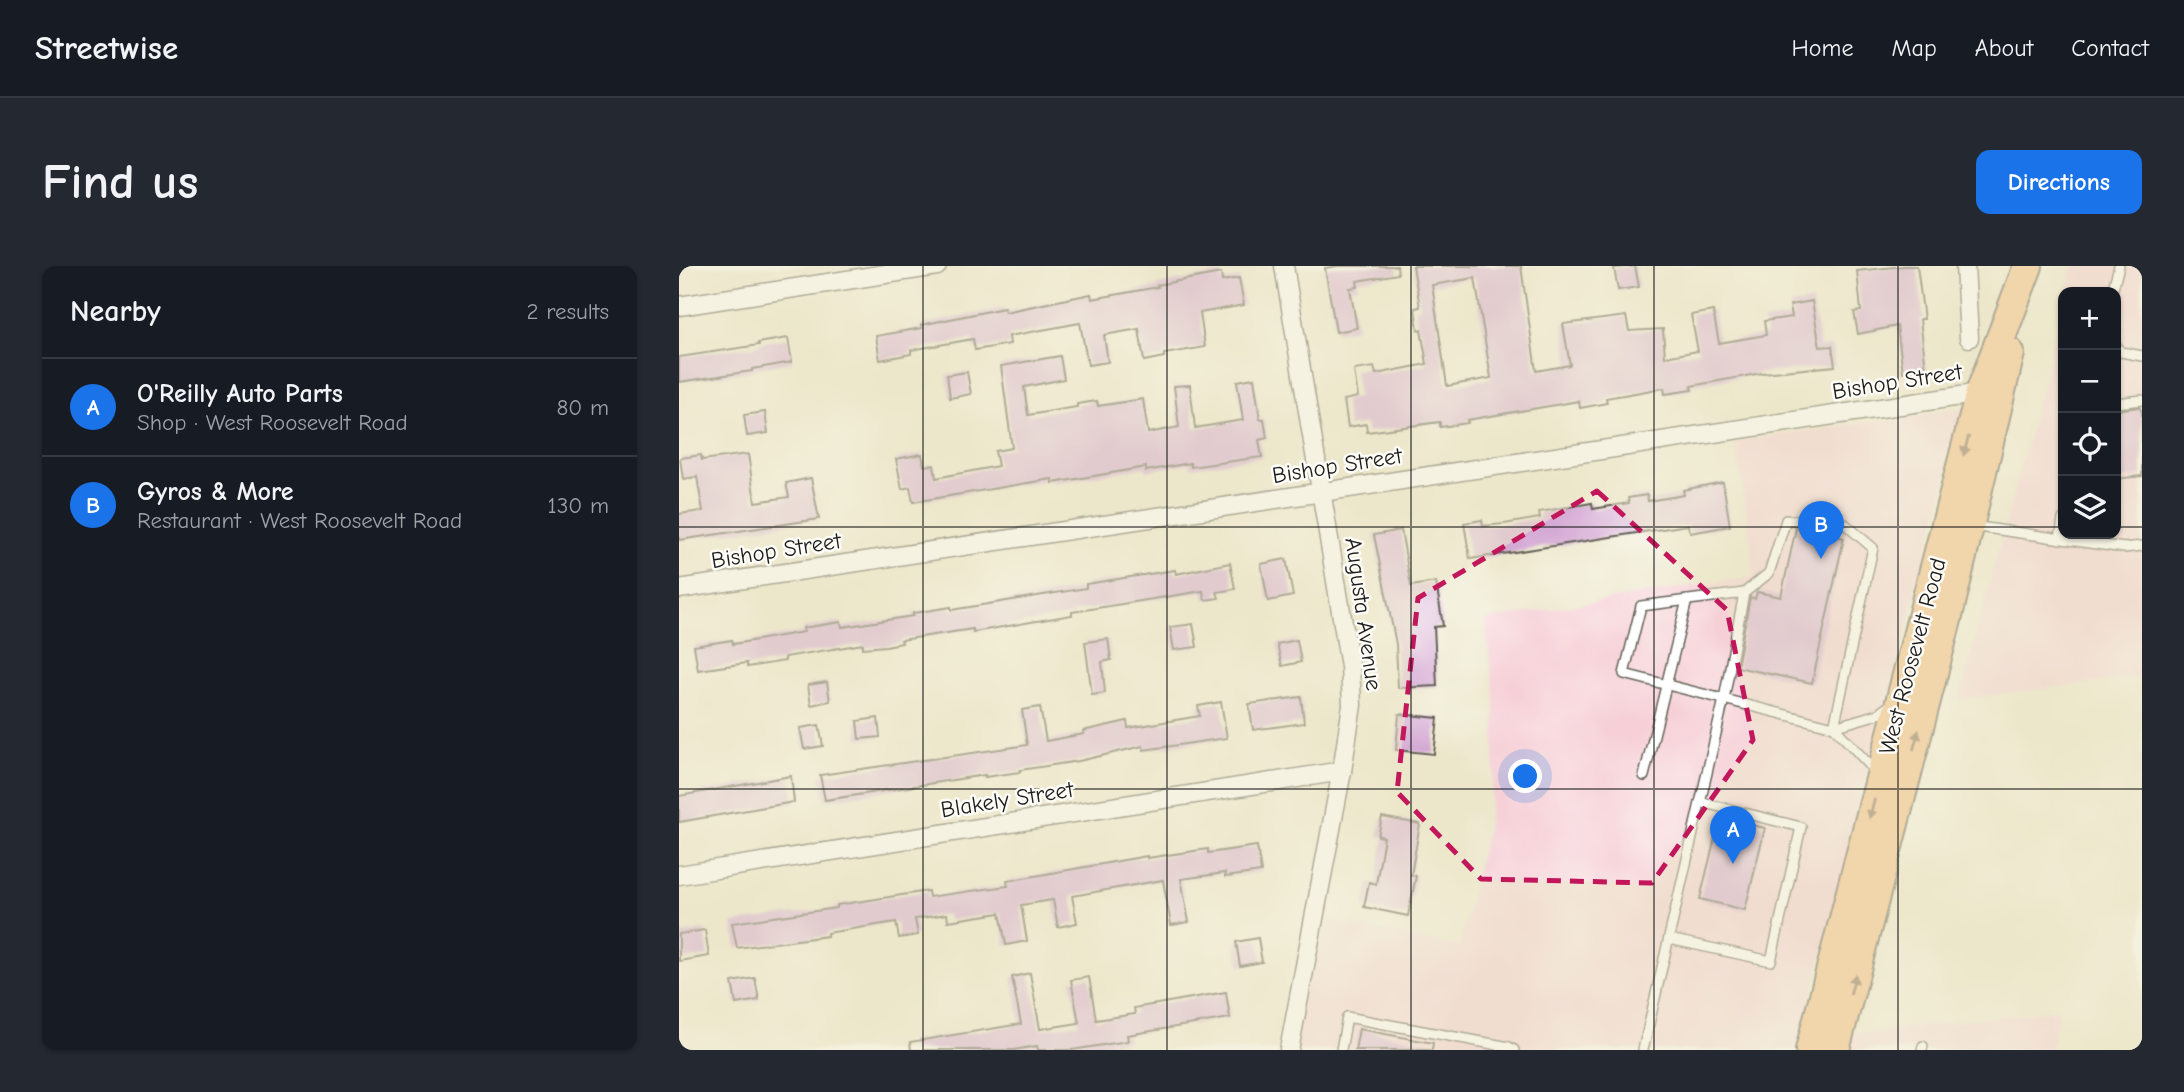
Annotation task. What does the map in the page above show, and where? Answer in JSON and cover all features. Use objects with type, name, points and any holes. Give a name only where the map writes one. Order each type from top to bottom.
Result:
[{"type":"main road","name":"West Roosevelt Road","points":[[1810,1050],[1901,697],[2029,266]]},
{"type":"main road","name":"West Roosevelt Road","points":[[1835,1050],[1970,526],[1991,391]]},
{"type":"street","points":[[679,306],[937,266]]},
{"type":"street","name":"Augusta Avenue","points":[[1284,266],[1350,666],[1352,705],[1289,1050]]},
{"type":"street","points":[[1965,266],[1969,338]]},
{"type":"street","name":"Bishop Street","points":[[679,589],[1991,391]]},
{"type":"street","name":"Blakely Street","points":[[679,875],[1342,771]]},
{"type":"lane","points":[[2113,287],[2119,266]]},
{"type":"lane","points":[[2120,350],[2142,356]]},
{"type":"lane","points":[[2121,402],[2142,400]]},
{"type":"lane","points":[[1834,727],[1873,548],[1845,524],[1786,520],[1769,573],[1744,593],[1641,606],[1624,674],[1834,727],[1878,713],[1901,697]]},
{"type":"lane","points":[[1970,526],[2058,539]]},
{"type":"lane","points":[[2060,539],[2124,548],[2142,546]]},
{"type":"lane","points":[[1643,1050],[1724,699],[1744,593]]},
{"type":"lane","points":[[1644,776],[1687,600]]},
{"type":"lane","points":[[1834,727],[1880,776]]},
{"type":"lane","points":[[1669,939],[1771,961],[1801,827],[1700,802]]},
{"type":"lane","points":[[1341,1050],[1347,1017],[1514,1050]]},
{"type":"highlighted area","points":[[1597,491],[1727,610],[1753,740],[1652,883],[1481,879],[1397,792],[1418,598]]},
{"type":"shaded area","points":[[2073,266],[2142,266],[2142,677],[1959,699],[2058,324],[2058,539],[2121,539],[2121,287],[2067,287]]},
{"type":"shaded area","points":[[1965,408],[1797,1050],[1279,1050],[1305,916],[1459,946],[1487,829],[1494,775],[1495,703],[1485,620],[1755,576],[1736,441]]},
{"type":"shaded area","points":[[2060,1009],[2050,1050],[1845,1050],[1849,1035]]},
{"type":"building","points":[[1397,266],[1398,274],[1357,281],[1358,287],[1350,288],[1357,328],[1336,332],[1325,268]]},
{"type":"building","points":[[1413,266],[1521,266],[1536,371],[1570,365],[1563,324],[1626,316],[1629,331],[1663,329],[1665,357],[1698,351],[1691,315],[1713,311],[1719,343],[1766,335],[1764,321],[1792,317],[1790,305],[1812,301],[1820,347],[1832,346],[1835,366],[1762,373],[1691,386],[1692,390],[1665,394],[1664,388],[1606,398],[1607,403],[1580,408],[1579,401],[1440,427],[1440,422],[1367,432],[1366,424],[1348,427],[1344,400],[1358,397],[1354,370],[1374,367],[1376,374],[1427,364],[1415,308],[1420,307]],"holes":[[[1475,278],[1491,378],[1447,386],[1432,285]]]},
{"type":"building","points":[[1635,266],[1639,287],[1618,290],[1614,268]]},
{"type":"building","points":[[1917,266],[1924,319],[1920,319],[1926,369],[1903,372],[1897,326],[1858,334],[1854,312],[1861,311],[1857,271]]},
{"type":"building","points":[[1221,273],[1222,281],[1239,278],[1244,305],[1200,313],[1205,347],[1164,354],[1164,357],[1144,361],[1139,329],[1104,335],[1108,362],[1088,365],[1080,323],[1009,336],[1010,344],[975,350],[973,339],[911,350],[911,354],[880,360],[876,336],[1004,308],[1005,312],[1091,294],[1092,299]]},
{"type":"building","points":[[788,338],[792,362],[679,382],[679,357]]},
{"type":"building","points":[[1060,356],[1064,379],[1024,387],[1028,415],[1097,401],[1098,406],[1143,399],[1148,433],[1179,427],[1174,386],[1190,385],[1195,428],[1243,420],[1237,381],[1254,378],[1260,419],[1264,419],[1267,438],[1259,440],[1262,457],[1191,467],[1190,463],[1146,471],[1146,467],[1053,483],[1052,479],[913,502],[910,487],[902,489],[896,459],[922,454],[924,466],[934,465],[936,478],[998,466],[995,451],[1012,448],[1001,366]]},
{"type":"building","points":[[967,372],[971,394],[950,398],[947,375]]},
{"type":"building","points":[[2139,407],[2142,412],[2142,476],[2121,478],[2121,409]]},
{"type":"building","points":[[765,412],[768,433],[747,436],[744,415]]},
{"type":"building","points":[[748,454],[755,502],[789,497],[786,483],[811,478],[819,519],[679,540],[679,514],[703,511],[697,477],[683,479],[680,458],[701,455],[702,460]]},
{"type":"building","points":[[1723,482],[1730,526],[1690,533],[1688,525],[1470,559],[1464,523],[1482,520],[1483,526],[1504,524],[1540,518],[1539,512],[1592,503],[1593,509],[1629,503],[1628,498],[1647,495],[1648,501],[1684,495],[1683,490]]},
{"type":"building","points":[[1796,528],[1844,538],[1812,683],[1737,667],[1750,597],[1755,599],[1757,592],[1781,597]]},
{"type":"building","points":[[1401,530],[1411,586],[1436,582],[1443,626],[1434,627],[1437,686],[1398,688],[1396,644],[1374,535]]},
{"type":"building","points":[[1286,559],[1293,596],[1268,601],[1261,564]]},
{"type":"building","points":[[1230,563],[1235,589],[1217,592],[1219,598],[1205,600],[1203,591],[1072,612],[1072,615],[973,632],[973,629],[901,640],[902,643],[886,646],[863,648],[863,644],[785,657],[785,661],[747,667],[747,663],[698,670],[694,646],[732,640],[733,644],[804,632],[803,628],[841,622],[842,627],[913,616],[913,613],[951,607],[951,610],[1086,588],[1086,584],[1175,570],[1176,574]]},
{"type":"building","points":[[1193,624],[1197,647],[1174,650],[1170,627]]},
{"type":"building","points":[[1108,639],[1111,660],[1102,662],[1105,693],[1092,695],[1085,642]]},
{"type":"building","points":[[1297,640],[1301,662],[1282,666],[1277,644]]},
{"type":"building","points":[[827,682],[830,701],[811,705],[808,685]]},
{"type":"building","points":[[1301,697],[1304,723],[1253,730],[1249,704]]},
{"type":"building","points":[[1221,702],[1227,738],[1144,750],[1143,746],[1020,772],[825,800],[820,775],[1027,745],[1022,710],[1040,707],[1046,741],[1084,734],[1083,731],[1127,721],[1128,728],[1200,716],[1198,706]]},
{"type":"building","points":[[1399,714],[1438,718],[1434,754],[1396,750]]},
{"type":"building","points":[[878,718],[880,737],[859,739],[857,721]]},
{"type":"building","points":[[819,725],[823,746],[804,749],[800,728]]},
{"type":"building","points":[[791,776],[794,802],[679,822],[679,796]]},
{"type":"building","points":[[1382,817],[1420,824],[1411,875],[1416,876],[1408,916],[1364,907],[1369,882],[1376,884],[1384,837],[1378,836]]},
{"type":"building","points":[[1720,817],[1765,828],[1745,910],[1700,899]]},
{"type":"building","points":[[1257,846],[1261,872],[1225,877],[1225,873],[1181,879],[1189,922],[1171,925],[1163,880],[1072,896],[1077,923],[1058,927],[1053,900],[1021,905],[1027,941],[1006,945],[1000,913],[948,921],[947,914],[915,919],[918,935],[899,938],[896,922],[827,933],[827,936],[737,948],[732,923],[837,908],[837,905],[928,891],[929,897],[1008,886],[1007,881],[1147,856],[1208,849],[1208,853]]},
{"type":"building","points":[[705,930],[709,956],[679,961],[679,934]]},
{"type":"building","points":[[1258,938],[1262,962],[1240,966],[1236,942]]},
{"type":"building","points":[[1030,973],[1040,1029],[1079,1023],[1071,980],[1089,977],[1096,1020],[1135,1014],[1134,1008],[1226,992],[1230,1018],[1127,1035],[1128,1041],[1072,1050],[1038,1050],[1037,1046],[1014,1050],[911,1050],[910,1042],[1021,1024],[1012,977]]},
{"type":"building","points":[[755,978],[759,1000],[736,1004],[732,982]]},
{"type":"building","points":[[1359,1029],[1433,1043],[1432,1050],[1355,1050]]},
{"type":"place","name":"Gyros & More","points":[[1821,559]]},
{"type":"place","name":"O'Reilly Auto Parts","points":[[1733,864]]}]
